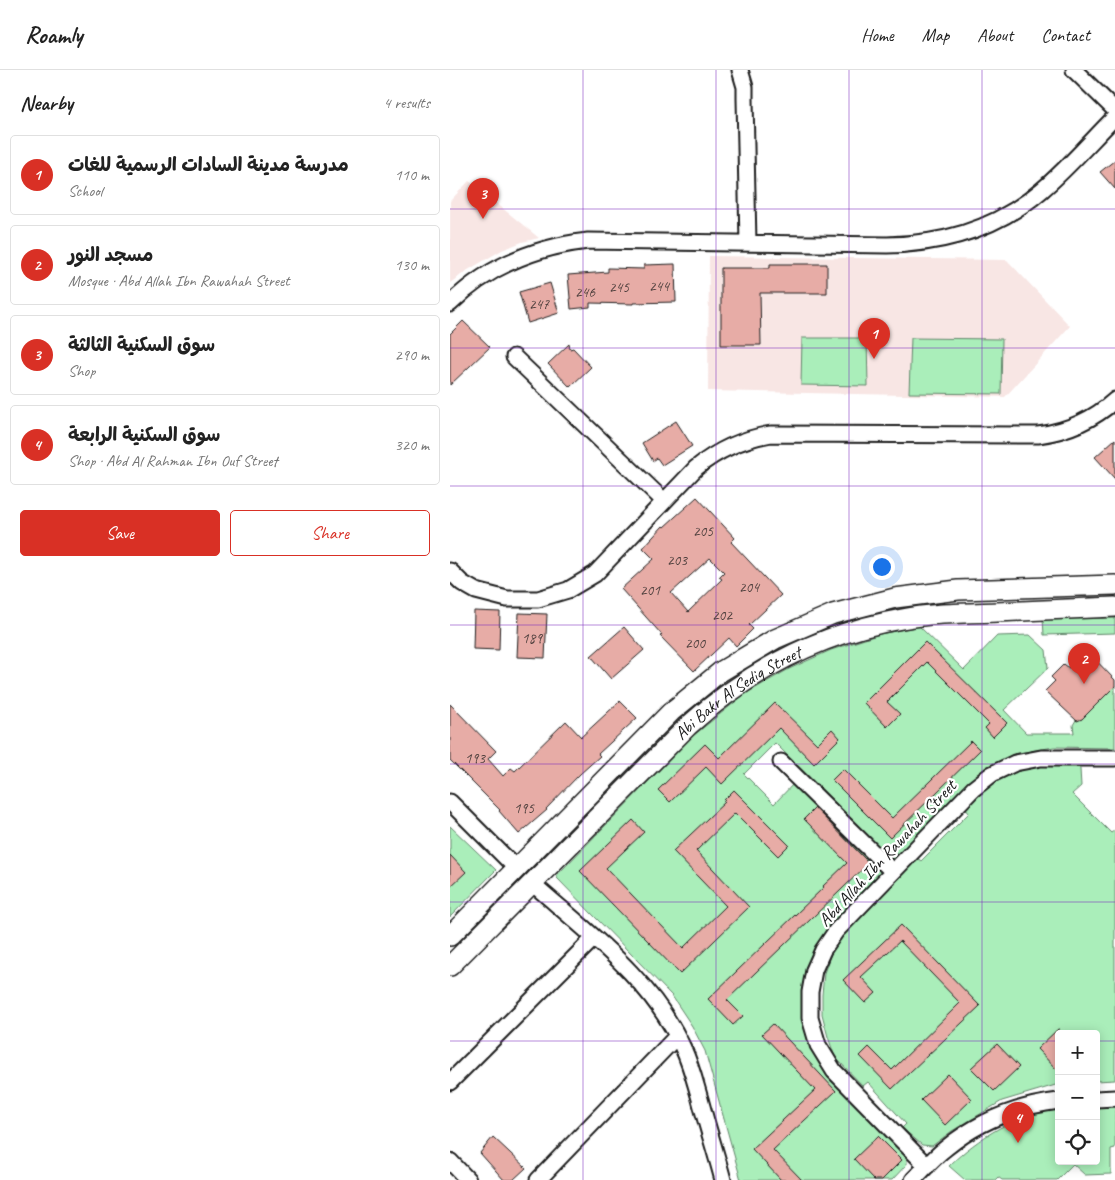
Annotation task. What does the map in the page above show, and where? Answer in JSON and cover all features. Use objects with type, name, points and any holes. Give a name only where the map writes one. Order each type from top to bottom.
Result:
[{"type":"main road","name":"Abi Bakr Al Sediq Street","points":[[452,934],[671,712],[695,692],[747,655],[775,639],[826,617],[895,598],[958,590],[1115,585]]},
{"type":"main road","points":[[958,590],[960,613]]},
{"type":"main road","name":"Abi Bakr Al Sediq Street","points":[[450,966],[688,726],[728,692],[768,666],[812,645],[834,637],[880,624],[912,618],[960,613],[1112,609]]},
{"type":"main road","points":[[695,692],[707,709]]},
{"type":"main road","points":[[452,934],[469,946]]},
{"type":"street","points":[[740,70],[746,99],[748,243]]},
{"type":"street","points":[[1074,70],[1115,110]]},
{"type":"street","points":[[450,304],[469,287],[501,266],[534,252],[570,243],[588,241],[906,245],[943,240],[961,235],[996,221],[1027,202],[1055,178],[1115,117]]},
{"type":"street","points":[[514,357],[664,501]]},
{"type":"street","points":[[450,572],[462,583],[491,596],[522,600],[554,596],[595,574],[664,501],[707,459],[731,445],[757,436],[771,434],[1038,435],[1074,427],[1096,415],[1115,400]]},
{"type":"street","name":"Abd Allah Ibn Rawahah Street","points":[[927,1166],[834,1071],[818,1044],[810,1018],[810,992],[814,970],[823,950],[836,931],[982,781],[1002,768],[1041,758],[1115,758]]},
{"type":"street","points":[[782,762],[893,872]]},
{"type":"street","points":[[450,802],[517,869]]},
{"type":"street","points":[[532,883],[594,938],[642,984],[656,1001],[677,1036],[692,1072],[724,1180]]},
{"type":"street","points":[[450,1082],[594,938]]},
{"type":"street","points":[[538,1180],[677,1036]]},
{"type":"street","points":[[1100,1099],[1115,1098]]},
{"type":"street","points":[[913,1180],[945,1149],[984,1123],[1015,1110],[1055,1102]]},
{"type":"street","points":[[450,1161],[468,1180]]},
{"type":"shaded area","points":[[469,181],[539,238],[502,250],[450,283],[450,201]]},
{"type":"shaded area","points":[[709,256],[1007,260],[1070,326],[1005,397],[708,391]]},
{"type":"green space","points":[[802,338],[867,338],[868,386],[801,385]]},
{"type":"green space","points":[[911,338],[1002,339],[1001,394],[909,393]]},
{"type":"green space","points":[[1115,618],[1115,633],[1044,635],[1043,619]]},
{"type":"green space","points":[[919,626],[964,670],[997,636],[1030,635],[1046,650],[1048,668],[1004,710],[1026,733],[1074,733],[1073,725],[1076,720],[1082,719],[1115,686],[1115,748],[1054,747],[1013,754],[986,769],[895,862],[775,743],[744,774],[774,804],[797,780],[888,870],[845,910],[816,948],[806,982],[817,1049],[907,1155],[907,1164],[892,1180],[741,1180],[705,1051],[692,1026],[672,996],[557,878],[557,875],[694,735],[745,694],[789,669],[831,650],[880,634]]},
{"type":"green space","points":[[1075,760],[1080,769],[1081,786],[1072,794],[1111,833],[1115,830],[1115,1080],[1100,1081],[1100,1030],[1055,1030],[1055,1085],[1002,1101],[952,1131],[932,1146],[922,1145],[902,1128],[906,1124],[868,1082],[863,1086],[835,1057],[822,1014],[824,973],[831,953],[840,936],[917,858],[921,861],[969,813],[966,809],[979,795],[978,785],[1018,769]]},
{"type":"green space","points":[[450,826],[496,870],[450,917]]},
{"type":"green space","points":[[1100,1104],[1115,1104],[1115,1148],[1111,1149],[1111,1174],[1085,1175],[1074,1165],[1100,1165]]},
{"type":"green space","points":[[1055,1109],[1055,1165],[1072,1165],[1057,1180],[1002,1180],[998,1177],[995,1180],[965,1180],[949,1166],[972,1146],[999,1128],[1028,1115]]},
{"type":"building","points":[[1115,160],[1115,189],[1100,172]]},
{"type":"building","points":[[675,264],[676,302],[590,303],[590,307],[571,309],[568,275],[608,272],[608,268],[644,269],[644,265]]},
{"type":"building","points":[[770,264],[827,264],[827,293],[760,293],[761,345],[721,345],[721,268],[770,268]]},
{"type":"building","points":[[550,283],[559,313],[528,323],[519,292]]},
{"type":"building","points":[[463,321],[490,347],[450,385],[450,334]]},
{"type":"building","points":[[569,344],[570,349],[573,348],[591,367],[570,387],[548,364]]},
{"type":"building","points":[[676,421],[692,446],[662,465],[657,458],[653,461],[642,443]]},
{"type":"building","points":[[1115,439],[1115,479],[1095,457]]},
{"type":"building","points":[[697,497],[735,538],[731,542],[781,595],[749,625],[753,629],[736,646],[729,638],[694,671],[660,636],[662,635],[621,589],[654,559],[643,548]],"holes":[[[710,558],[724,572],[719,577],[722,579],[688,612],[671,593]]]},
{"type":"building","points":[[474,611],[500,612],[499,650],[473,649]]},
{"type":"building","points":[[519,613],[547,614],[545,658],[517,657]]},
{"type":"building","points":[[624,627],[644,650],[611,679],[591,656]]},
{"type":"building","points":[[925,642],[1007,723],[993,737],[985,728],[989,724],[927,662],[887,702],[900,714],[887,727],[864,703]]},
{"type":"building","points":[[1087,651],[1115,680],[1115,686],[1082,719],[1077,721],[1045,691],[1055,681],[1051,677],[1064,664],[1069,668]]},
{"type":"building","points":[[620,701],[637,718],[598,754],[600,756],[580,774],[547,810],[519,834],[500,810],[450,760],[450,704],[496,751],[488,759],[503,776],[511,768],[515,771],[566,721],[581,737]]},
{"type":"building","points":[[775,703],[817,744],[832,729],[840,738],[814,764],[779,728],[722,784],[706,767],[670,802],[658,790],[705,744],[719,758]]},
{"type":"building","points":[[971,741],[980,750],[890,838],[832,780],[843,769],[892,818]]},
{"type":"building","points":[[734,790],[789,845],[778,856],[735,813],[696,851],[749,907],[680,974],[580,871],[633,820],[644,832],[606,868],[683,948],[726,906],[673,851],[725,802],[723,801]]},
{"type":"building","points":[[815,808],[869,863],[727,1000],[743,1016],[733,1025],[708,999],[847,863],[804,819]]},
{"type":"building","points":[[450,855],[466,872],[450,887]]},
{"type":"building","points":[[901,925],[980,1006],[892,1089],[860,1056],[869,1047],[892,1070],[960,1003],[900,941],[861,977],[876,993],[865,1003],[843,980]]},
{"type":"building","points":[[773,1024],[836,1091],[773,1150],[802,1180],[781,1180],[752,1149],[815,1090],[762,1034]]},
{"type":"building","points":[[1055,1032],[1055,1068],[1037,1049]]},
{"type":"building","points":[[997,1044],[1019,1067],[994,1091],[971,1068]]},
{"type":"building","points":[[948,1074],[972,1099],[945,1125],[921,1100]]},
{"type":"building","points":[[878,1136],[902,1160],[882,1180],[874,1180],[854,1159]]},
{"type":"building","points":[[493,1137],[526,1168],[513,1180],[504,1180],[480,1153]]},
{"type":"place","name":"سوق السكنية الثالثة","points":[[483,219]]},
{"type":"place","name":"مدرسة مدينة السادات الرسمية للغات","points":[[874,359]]},
{"type":"place","name":"مسجد النور","points":[[1084,684]]},
{"type":"place","name":"سوق السكنية الرابعة","points":[[1018,1143]]}]
